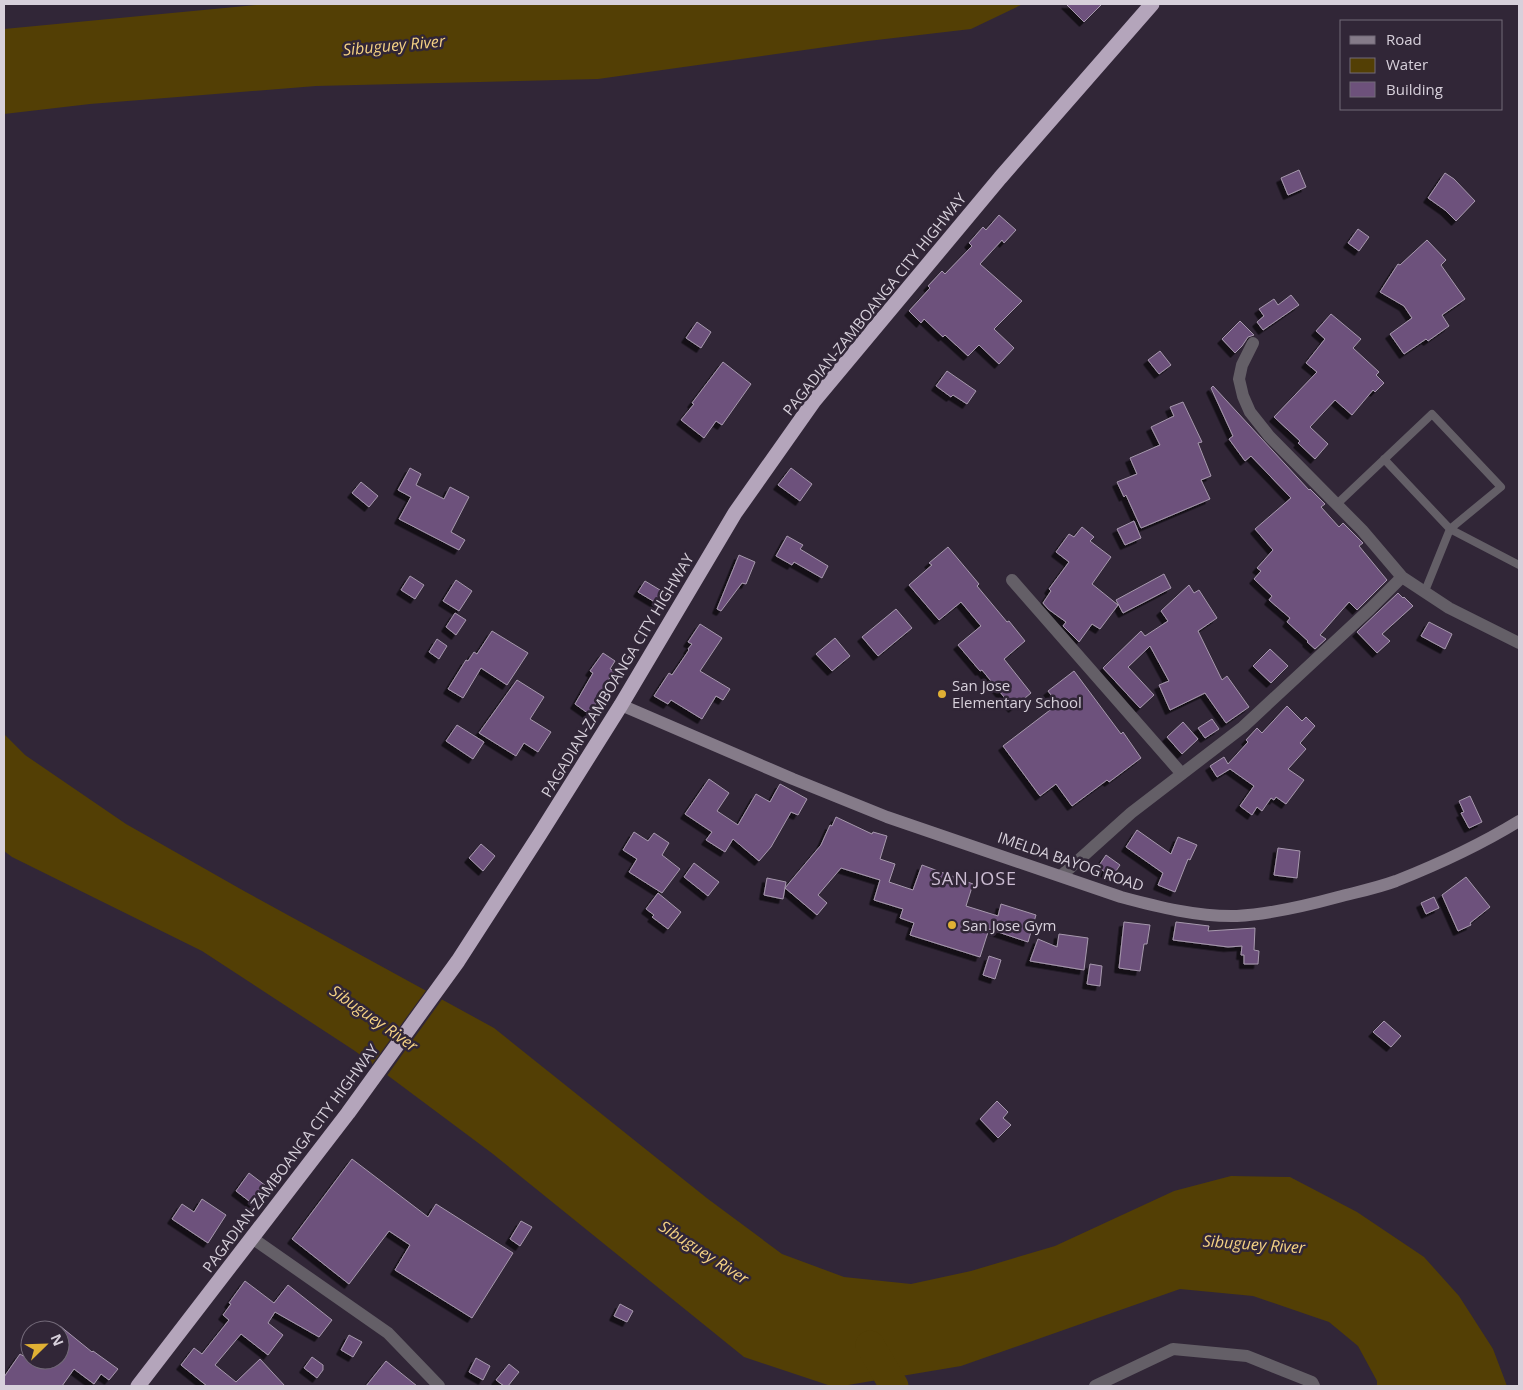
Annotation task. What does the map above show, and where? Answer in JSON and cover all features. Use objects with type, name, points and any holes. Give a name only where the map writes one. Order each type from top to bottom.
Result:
[{"type":"highway","name":"PAGADIAN-ZAMBOANGA CITY HIGHWAY","points":[[138,1386],[348,1113],[458,961],[621,704],[735,514],[814,401],[1000,178],[1152,4]]},
{"type":"main road","name":"IMELDA BAYOG ROAD","points":[[621,704],[886,817],[1121,897],[1155,906],[1215,915],[1236,916],[1312,904],[1395,882],[1451,858],[1519,821]]},
{"type":"street","points":[[1253,343],[1242,365],[1239,379],[1243,396],[1250,412],[1269,436],[1362,530],[1402,577],[1449,608],[1519,643]]},
{"type":"street","points":[[1061,876],[1131,813],[1243,727],[1402,577]]},
{"type":"street","points":[[1012,580],[1182,774]]},
{"type":"street","points":[[252,1238],[388,1333],[439,1386]]},
{"type":"street","points":[[1095,1386],[1173,1349],[1247,1356],[1312,1382],[1314,1386]]},
{"type":"lane","points":[[1337,504],[1432,414],[1501,487],[1450,529],[1425,591]]},
{"type":"lane","points":[[1384,459],[1450,529],[1519,565]]},
{"type":"water","name":"Sibuguey River","points":[[266,4],[1023,4],[971,29],[868,41],[598,79],[316,86],[90,104],[4,114],[4,29]]},
{"type":"water","name":"Sibuguey River","points":[[4,734],[25,755],[126,824],[494,1028],[708,1199],[782,1254],[844,1277],[911,1284],[971,1271],[1055,1246],[1174,1191],[1231,1176],[1290,1177],[1357,1212],[1424,1257],[1459,1296],[1493,1349],[1507,1386],[1377,1386],[1377,1381],[1358,1346],[1329,1322],[1253,1296],[1180,1289],[961,1366],[842,1386],[831,1386],[744,1357],[493,1154],[355,1051],[202,951],[12,857],[4,851]]},
{"type":"pier","points":[[427,989],[443,998],[386,1077],[371,1066]]},
{"type":"building","points":[[1066,4],[1102,4],[1084,22]]},
{"type":"building","points":[[1299,170],[1306,187],[1288,195],[1281,178]]},
{"type":"building","points":[[1445,173],[1454,179],[1475,201],[1456,221],[1445,210],[1428,198]]},
{"type":"building","points":[[999,215],[1016,230],[1004,243],[1002,240],[980,264],[1022,301],[994,329],[1014,348],[999,364],[979,345],[968,356],[945,335],[943,337],[924,319],[921,323],[909,311],[930,288],[928,286],[942,271],[945,274],[972,246],[969,243],[983,227],[986,230]]},
{"type":"building","points":[[1358,229],[1369,237],[1359,251],[1348,243]]},
{"type":"building","points":[[1427,240],[1446,260],[1441,265],[1465,299],[1442,315],[1449,326],[1428,341],[1426,339],[1404,354],[1390,334],[1412,318],[1404,306],[1380,292],[1398,264],[1400,265]]},
{"type":"building","points":[[1291,295],[1299,305],[1263,330],[1257,322],[1264,316],[1259,309],[1274,299],[1278,305]]},
{"type":"building","points":[[1331,314],[1361,339],[1353,348],[1379,372],[1376,375],[1384,383],[1375,392],[1373,390],[1352,415],[1335,400],[1310,427],[1328,444],[1315,459],[1298,443],[1300,441],[1274,417],[1317,372],[1306,363],[1325,339],[1316,331]]},
{"type":"building","points":[[1240,321],[1254,335],[1248,337],[1235,353],[1222,339]]},
{"type":"building","points":[[697,322],[711,332],[701,348],[686,338]]},
{"type":"building","points":[[1160,351],[1171,365],[1159,374],[1148,360]]},
{"type":"building","points":[[723,362],[751,384],[722,425],[716,421],[704,438],[681,420]]},
{"type":"building","points":[[947,371],[976,391],[967,404],[953,395],[951,397],[936,386]]},
{"type":"building","points":[[1213,386],[1309,490],[1325,504],[1321,507],[1339,527],[1343,523],[1363,543],[1359,546],[1387,580],[1357,610],[1349,602],[1320,635],[1326,639],[1315,649],[1287,622],[1290,618],[1269,600],[1272,596],[1254,579],[1261,571],[1257,568],[1273,550],[1255,529],[1291,498],[1251,456],[1245,461],[1229,439],[1233,436],[1211,388]]},
{"type":"building","points":[[1183,402],[1202,442],[1198,443],[1211,476],[1201,480],[1210,499],[1141,528],[1126,495],[1124,497],[1117,482],[1137,474],[1130,458],[1160,445],[1151,427],[1174,416],[1170,407]]},
{"type":"building","points":[[410,468],[421,474],[416,485],[444,499],[450,487],[469,497],[451,532],[465,540],[459,550],[399,519],[411,497],[398,490]]},
{"type":"building","points":[[791,468],[812,484],[800,501],[778,485]]},
{"type":"building","points":[[361,482],[378,496],[369,507],[352,493]]},
{"type":"building","points":[[1134,521],[1141,538],[1125,545],[1117,529]]},
{"type":"building","points":[[1082,527],[1094,537],[1090,541],[1111,557],[1092,584],[1118,605],[1100,629],[1092,624],[1079,642],[1063,626],[1066,622],[1043,603],[1051,591],[1049,589],[1069,562],[1056,552],[1069,534],[1074,537]]},
{"type":"building","points":[[787,536],[803,545],[800,549],[828,566],[822,578],[794,562],[792,565],[776,556]]},
{"type":"building","points":[[948,547],[979,584],[977,586],[1025,641],[1004,659],[1031,693],[1013,708],[982,670],[980,671],[958,645],[981,626],[961,602],[939,620],[909,585],[932,565],[929,563]]},
{"type":"building","points":[[739,555],[755,562],[746,584],[742,583],[721,611],[717,609]]},
{"type":"building","points":[[1164,574],[1171,588],[1123,613],[1116,600]]},
{"type":"building","points":[[410,576],[424,585],[415,599],[401,590]]},
{"type":"building","points":[[456,580],[472,591],[459,611],[443,601]]},
{"type":"building","points":[[645,581],[665,593],[658,604],[638,592]]},
{"type":"building","points":[[1189,585],[1194,593],[1199,590],[1217,618],[1198,631],[1222,680],[1227,676],[1249,707],[1226,723],[1205,693],[1170,710],[1159,685],[1169,681],[1150,646],[1128,667],[1154,695],[1140,708],[1103,668],[1141,631],[1145,636],[1168,621],[1161,611]]},
{"type":"building","points":[[1398,593],[1413,606],[1382,634],[1390,641],[1377,653],[1357,632]]},
{"type":"building","points":[[896,609],[912,628],[878,656],[862,637]]},
{"type":"building","points":[[455,613],[466,620],[456,635],[446,627]]},
{"type":"building","points":[[1429,622],[1452,634],[1445,649],[1421,636]]},
{"type":"building","points":[[700,624],[722,638],[700,671],[730,689],[723,700],[716,696],[702,719],[671,700],[668,704],[654,696],[669,673],[672,675],[689,650],[692,644],[688,642]]},
{"type":"building","points":[[492,631],[528,653],[507,685],[481,668],[463,698],[448,689],[466,660],[468,661],[474,652],[477,654]]},
{"type":"building","points":[[835,638],[850,656],[832,671],[816,654]]},
{"type":"building","points":[[437,639],[447,646],[439,659],[429,652]]},
{"type":"building","points":[[1270,649],[1288,666],[1271,683],[1253,666]]},
{"type":"building","points":[[603,653],[615,661],[610,669],[614,671],[606,684],[608,685],[589,714],[575,704],[593,673],[590,671]]},
{"type":"building","points":[[1074,671],[1121,734],[1123,732],[1141,758],[1072,806],[1056,784],[1040,796],[1003,746],[1058,704],[1048,691]]},
{"type":"building","points":[[517,680],[544,697],[530,719],[551,732],[538,752],[524,743],[516,756],[479,733]]},
{"type":"building","points":[[1287,706],[1302,721],[1306,717],[1315,726],[1300,743],[1306,749],[1288,769],[1304,780],[1286,804],[1276,797],[1274,800],[1271,798],[1262,811],[1257,807],[1252,815],[1240,806],[1254,786],[1230,769],[1217,777],[1210,766],[1224,757],[1228,764],[1248,742],[1246,740],[1257,728],[1262,733]]},
{"type":"building","points":[[1212,719],[1219,729],[1205,738],[1198,728]]},
{"type":"building","points":[[1183,722],[1198,739],[1182,754],[1167,737]]},
{"type":"building","points":[[457,725],[484,742],[473,759],[446,741]]},
{"type":"building","points":[[709,779],[729,793],[717,811],[738,825],[756,794],[770,802],[780,784],[807,799],[798,815],[791,812],[771,847],[759,861],[733,839],[725,852],[706,840],[712,832],[685,814]]},
{"type":"building","points":[[1470,796],[1482,822],[1469,828],[1461,813],[1464,812],[1459,801]]},
{"type":"building","points":[[836,817],[872,834],[873,832],[887,836],[880,859],[895,864],[889,882],[913,890],[922,865],[973,884],[966,906],[998,916],[1001,904],[1036,915],[1028,942],[989,929],[980,957],[910,935],[914,923],[900,918],[903,909],[874,900],[880,880],[841,868],[818,895],[827,903],[817,915],[785,888],[821,845],[830,825],[832,826]]},
{"type":"building","points":[[1137,830],[1171,854],[1178,837],[1197,845],[1190,860],[1188,859],[1175,892],[1158,885],[1163,873],[1126,847]]},
{"type":"building","points":[[634,832],[648,841],[654,833],[669,843],[662,855],[680,869],[662,893],[629,872],[637,859],[623,850]]},
{"type":"building","points":[[481,844],[495,856],[483,871],[469,858]]},
{"type":"building","points":[[1278,848],[1300,851],[1297,878],[1274,875]]},
{"type":"building","points":[[1106,855],[1120,865],[1112,877],[1098,867]]},
{"type":"building","points":[[694,863],[719,882],[708,896],[684,877]]},
{"type":"building","points":[[1466,877],[1490,907],[1470,923],[1471,925],[1458,931],[1442,895]]},
{"type":"building","points":[[767,878],[786,882],[783,899],[764,895]]},
{"type":"building","points":[[658,893],[681,912],[668,929],[652,917],[654,915],[646,909]]},
{"type":"building","points":[[1434,897],[1439,908],[1426,914],[1421,903]]},
{"type":"building","points":[[1124,922],[1150,925],[1147,944],[1144,944],[1140,971],[1119,968]]},
{"type":"building","points":[[1176,922],[1209,926],[1208,931],[1255,928],[1254,950],[1259,951],[1258,964],[1244,964],[1244,955],[1241,955],[1242,946],[1228,947],[1173,940]]},
{"type":"building","points":[[1059,934],[1088,938],[1084,970],[1030,961],[1038,939],[1057,947]]},
{"type":"building","points":[[989,956],[1001,960],[995,979],[983,975]]},
{"type":"building","points":[[1090,964],[1102,966],[1100,986],[1087,984]]},
{"type":"building","points":[[1384,1021],[1401,1036],[1391,1047],[1373,1032]]},
{"type":"building","points":[[997,1101],[1008,1112],[1003,1118],[1011,1125],[998,1138],[980,1119]]},
{"type":"building","points":[[352,1159],[428,1217],[436,1204],[513,1253],[472,1318],[395,1270],[410,1245],[389,1231],[349,1284],[292,1239]]},
{"type":"building","points":[[249,1173],[266,1186],[253,1204],[236,1191]]},
{"type":"building","points":[[202,1199],[226,1215],[208,1243],[172,1219],[182,1204],[194,1212]]},
{"type":"building","points":[[521,1221],[532,1227],[520,1246],[510,1239]]},
{"type":"building","points":[[245,1281],[274,1303],[288,1285],[332,1320],[319,1337],[275,1312],[268,1323],[283,1335],[268,1355],[241,1334],[215,1365],[236,1382],[260,1359],[285,1386],[207,1386],[181,1365],[194,1348],[202,1354],[229,1320],[223,1315]]},
{"type":"building","points":[[620,1304],[633,1311],[627,1322],[614,1316]]},
{"type":"building","points":[[70,1334],[92,1352],[118,1369],[109,1380],[101,1374],[94,1384],[74,1369],[62,1386],[4,1386],[4,1377],[20,1354],[20,1370],[70,1370]]},
{"type":"building","points":[[349,1335],[362,1342],[353,1357],[341,1350]]},
{"type":"building","points":[[312,1357],[323,1365],[323,1370],[317,1378],[304,1368]]},
{"type":"building","points":[[476,1358],[490,1366],[483,1380],[469,1372]]},
{"type":"building","points":[[386,1361],[417,1386],[366,1386]]},
{"type":"building","points":[[509,1364],[519,1372],[508,1386],[504,1386],[496,1380]]},
{"type":"waterway","points":[[870,1345],[894,1386]]},
{"type":"place","name":"San Jose Elementary School","points":[[942,694]]},
{"type":"place","name":"San Jose Gym","points":[[952,925]]},
{"type":"district","name":"SAN JOSE","points":[[974,878]]}]
